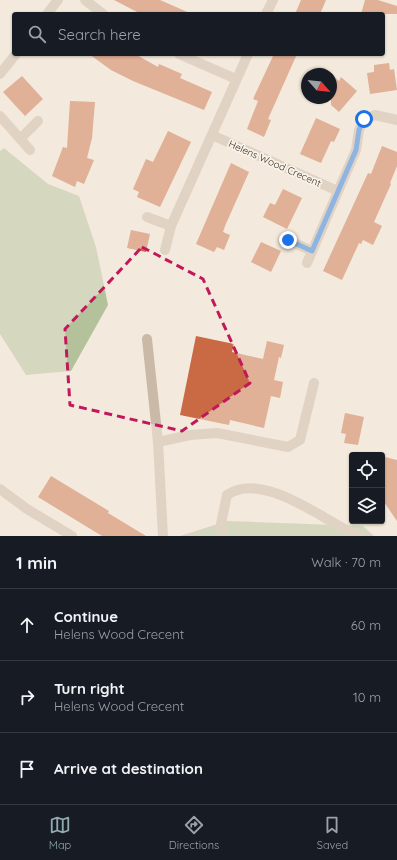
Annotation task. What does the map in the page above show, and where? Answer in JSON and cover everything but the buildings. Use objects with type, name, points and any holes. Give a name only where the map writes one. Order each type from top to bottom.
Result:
[{"type":"street","points":[[49,12],[58,0]]},
{"type":"street","points":[[85,0],[100,12]]},
{"type":"street","points":[[267,12],[273,0]]},
{"type":"street","points":[[0,74],[14,56]]},
{"type":"street","points":[[184,56],[236,79]]},
{"type":"street","points":[[165,250],[171,226],[247,56]]},
{"type":"street","points":[[307,263],[356,150],[359,130],[364,119],[376,115],[397,120]]},
{"type":"street","points":[[0,116],[30,150]]},
{"type":"street","points":[[21,138],[38,121]]},
{"type":"street","name":"Helens Wood Crecent","points":[[212,135],[338,191]]},
{"type":"street","points":[[147,217],[171,226]]},
{"type":"street","points":[[288,240],[312,251]]},
{"type":"street","points":[[147,339],[158,442],[163,536]]},
{"type":"street","points":[[158,442],[190,435],[217,433],[288,447],[300,440],[314,383]]},
{"type":"street","points":[[223,536],[221,524],[227,495],[235,490],[244,488],[258,490],[296,501],[342,529],[359,536]]},
{"type":"street","points":[[0,489],[27,509],[72,536]]},
{"type":"highlighted area","points":[[142,247],[203,279],[250,383],[182,431],[70,405],[65,329]]},
{"type":"green space","points":[[4,148],[48,184],[79,196],[96,247],[108,305],[71,371],[26,375],[0,334],[0,151]]},
{"type":"green space","points":[[227,521],[363,526],[374,536],[180,536]]},
{"type":"route","points":[[288,240],[312,251],[356,150],[359,130],[364,119]]}]
